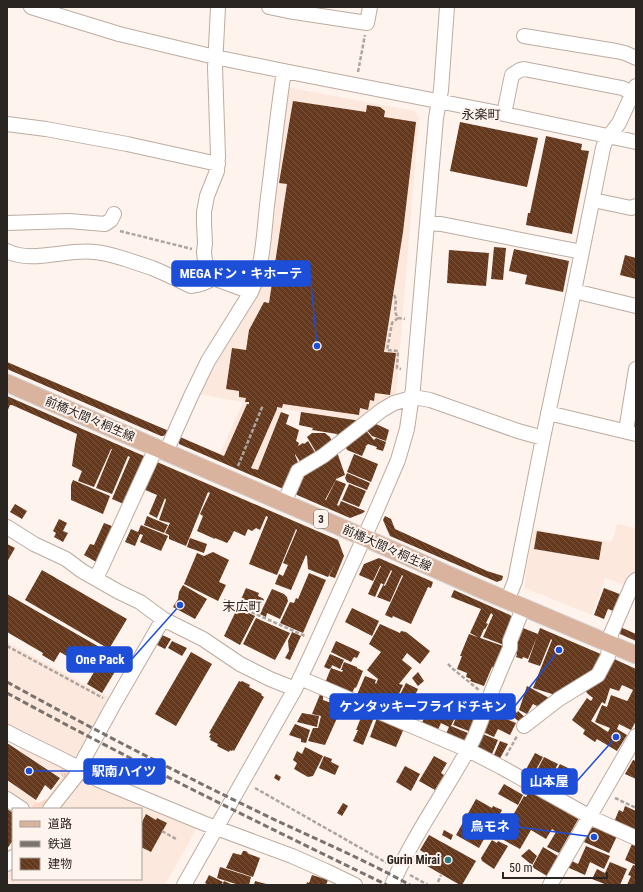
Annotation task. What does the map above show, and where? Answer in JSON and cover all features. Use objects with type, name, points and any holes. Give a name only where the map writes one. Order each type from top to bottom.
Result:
[{"type":"main road","name":"前橋大間々桐生線","points":[[7,383],[523,608],[636,655]]},
{"type":"street","points":[[31,7],[119,34],[215,57],[504,114],[636,142]]},
{"type":"street","points":[[218,7],[215,57],[218,164],[217,172],[207,196],[204,212],[205,261],[213,278],[251,292]]},
{"type":"street","points":[[269,7],[367,23],[370,7]]},
{"type":"street","points":[[184,885],[297,683],[386,489],[402,448],[412,398],[436,118],[442,90],[447,7]]},
{"type":"street","points":[[524,36],[616,51],[636,58]]},
{"type":"street","points":[[504,114],[512,75],[524,69],[622,88],[635,89],[619,123],[605,142],[603,148],[515,581],[507,601]]},
{"type":"street","points":[[96,578],[208,361],[251,292],[255,283],[264,239],[278,111],[284,71]]},
{"type":"street","points":[[7,124],[46,129],[126,144],[218,164]]},
{"type":"street","points":[[593,200],[631,208],[636,206]]},
{"type":"street","points":[[7,223],[109,219]]},
{"type":"street","points":[[428,223],[441,224],[582,252]]},
{"type":"street","points":[[7,251],[21,256],[38,256],[77,251],[93,251],[106,253],[152,268],[191,286],[206,283],[213,278]]},
{"type":"street","points":[[574,291],[636,306]]},
{"type":"street","points":[[548,413],[631,432],[636,369]]},
{"type":"street","points":[[284,503],[298,471],[333,449],[382,410],[394,403],[412,398],[430,400],[518,431],[543,438]]},
{"type":"street","points":[[7,526],[34,544],[66,559],[82,571],[140,602],[163,619],[203,639],[240,664],[270,679],[297,683],[468,750],[589,816],[636,838]]},
{"type":"street","points":[[524,726],[559,699],[598,675],[608,656],[611,634],[633,583],[636,580]]},
{"type":"street","points":[[392,885],[399,869],[428,817],[468,750],[510,648],[510,641],[523,608]]},
{"type":"street","points":[[51,808],[76,776],[114,704],[163,619]]},
{"type":"street","points":[[7,732],[111,785],[216,828],[292,856],[355,885]]},
{"type":"street","points":[[550,885],[636,736]]},
{"type":"street","points":[[7,799],[20,808]]},
{"type":"path","points":[[356,85],[367,23]]},
{"type":"path","points":[[109,219],[115,230],[204,252]]},
{"type":"path","points":[[394,295],[396,300],[395,312],[398,318]]},
{"type":"path","points":[[401,369],[397,368],[398,351],[387,350],[390,323],[398,318],[405,319]]},
{"type":"path","points":[[238,466],[263,405]]},
{"type":"path","points":[[224,600],[305,636]]},
{"type":"path","points":[[7,646],[114,704]]},
{"type":"path","points":[[448,664],[452,670],[477,689],[490,695]]},
{"type":"path","points":[[501,767],[513,742],[524,726]]},
{"type":"path","points":[[255,788],[388,863]]},
{"type":"path","points":[[603,792],[636,808]]},
{"type":"path","points":[[162,831],[176,839]]},
{"type":"path","points":[[404,872],[428,885]]},
{"type":"path","points":[[438,882],[442,875]]},
{"type":"shaded area","points":[[286,87],[415,111],[419,118],[396,396],[361,421],[282,409],[258,470],[220,454],[243,402],[199,394],[254,298]]},
{"type":"shaded area","points":[[617,524],[636,528],[636,573],[630,577],[627,586],[605,578],[592,615],[525,588],[525,575],[534,529],[612,542]]},
{"type":"shaded area","points":[[7,642],[112,699],[74,759],[7,726]]},
{"type":"shaded area","points":[[24,745],[63,764],[58,776],[20,751]]},
{"type":"shaded area","points":[[86,780],[197,828],[165,885],[7,885],[7,875],[12,868],[12,880],[142,880],[142,808],[60,808],[80,782]]},
{"type":"shaded area","points":[[7,781],[36,800],[32,806],[33,808],[7,791]]},
{"type":"green space","points":[[63,764],[69,769],[71,774],[44,808],[33,808],[32,806],[36,802],[38,803],[47,799],[63,777],[59,773]]},
{"type":"building","points":[[293,101],[366,112],[367,105],[380,107],[385,111],[384,117],[416,122],[403,232],[384,352],[396,353],[390,395],[375,393],[374,401],[370,400],[368,410],[360,408],[359,415],[283,404],[282,408],[277,407],[251,468],[258,470],[281,412],[289,415],[286,424],[299,430],[296,441],[299,443],[298,446],[308,441],[316,454],[301,463],[295,454],[299,465],[285,487],[281,488],[179,444],[179,439],[180,437],[224,456],[247,404],[249,404],[249,402],[245,402],[246,398],[239,397],[239,391],[226,389],[232,348],[246,350],[249,330],[264,302],[269,303],[287,184],[279,183]]},
{"type":"building","points":[[460,122],[538,138],[527,187],[450,171]]},
{"type":"building","points":[[546,136],[582,144],[581,150],[589,151],[572,234],[526,225],[528,213],[530,213]]},
{"type":"building","points":[[494,247],[506,248],[503,280],[491,279]]},
{"type":"building","points":[[514,249],[569,261],[563,292],[525,284],[527,275],[509,271]]},
{"type":"building","points":[[449,250],[489,253],[486,286],[447,283]]},
{"type":"building","points":[[625,255],[636,258],[636,279],[620,275]]},
{"type":"building","points":[[7,362],[169,431],[167,434],[161,436],[7,369]]},
{"type":"building","points":[[7,396],[144,456],[145,459],[126,505],[112,499],[130,457],[128,456],[112,494],[96,488],[112,449],[94,487],[78,481],[82,471],[72,466],[77,434],[12,405],[10,405],[7,412]]},
{"type":"building","points":[[301,412],[361,421],[336,439],[337,434],[312,430],[313,428],[299,425]]},
{"type":"building","points":[[374,423],[389,430],[386,441],[372,436],[366,429]]},
{"type":"building","points":[[364,428],[374,440],[376,438],[386,442],[383,451],[368,444],[365,447],[362,456],[347,450],[345,446]]},
{"type":"building","points":[[312,433],[325,433],[330,437],[332,442],[316,452],[307,437]]},
{"type":"building","points":[[337,452],[345,475],[336,479],[325,500],[336,480],[346,484],[337,505],[339,506],[341,501],[365,511],[363,513],[350,518],[295,493],[301,473]]},
{"type":"building","points":[[354,454],[378,464],[371,482],[347,472]]},
{"type":"building","points":[[157,462],[338,540],[344,556],[335,578],[329,576],[335,564],[328,577],[308,569],[306,555],[291,590],[275,584],[279,574],[283,576],[288,565],[283,563],[297,530],[296,529],[277,575],[249,564],[268,517],[266,516],[260,530],[256,528],[252,531],[248,529],[245,536],[234,531],[227,543],[215,539],[197,531],[203,516],[200,514],[210,493],[208,492],[186,546],[169,539],[169,535],[165,533],[170,523],[159,520],[166,500],[165,498],[157,518],[149,514],[157,495],[143,489],[153,465]]},
{"type":"building","points":[[347,473],[370,483],[367,490],[347,482],[345,478]]},
{"type":"building","points":[[73,480],[110,496],[103,514],[71,500],[71,485]]},
{"type":"building","points":[[349,484],[366,491],[359,507],[342,500]]},
{"type":"building","points":[[15,504],[27,511],[22,519],[10,512]]},
{"type":"building","points":[[147,516],[168,525],[164,533],[144,525]]},
{"type":"building","points":[[385,516],[391,519],[395,529],[487,571],[503,576],[502,580],[497,582],[390,536],[383,520]]},
{"type":"building","points":[[59,519],[67,523],[63,531],[68,533],[63,542],[54,537],[56,533],[53,531]]},
{"type":"building","points":[[104,523],[117,528],[98,563],[84,555],[90,544],[94,545]]},
{"type":"building","points":[[141,525],[168,536],[161,551],[140,542],[143,535],[140,534],[135,546],[125,542],[131,529],[138,532]]},
{"type":"building","points":[[537,531],[602,542],[599,560],[534,549]]},
{"type":"building","points":[[190,538],[207,544],[204,553],[187,547]]},
{"type":"building","points":[[7,544],[15,548],[7,562]]},
{"type":"building","points":[[213,552],[229,560],[219,582],[226,585],[218,601],[184,584],[197,553],[204,556]]},
{"type":"building","points":[[379,558],[433,582],[431,588],[428,587],[411,624],[393,616],[392,618],[385,615],[403,576],[402,575],[390,602],[377,597],[383,585],[385,586],[392,571],[391,570],[384,585],[381,583],[375,597],[368,594],[381,566],[373,581],[359,575],[364,564]]},
{"type":"building","points":[[42,570],[127,619],[109,649],[25,600]]},
{"type":"building","points":[[309,573],[326,580],[303,633],[280,623],[290,602],[294,603],[296,598],[298,599]]},
{"type":"building","points":[[183,585],[207,599],[195,619],[173,607],[178,599],[179,592]]},
{"type":"building","points":[[246,588],[259,593],[258,596],[264,599],[258,612],[239,604]]},
{"type":"building","points":[[604,588],[622,595],[616,612],[608,609],[604,619],[594,615]]},
{"type":"building","points":[[272,589],[284,594],[287,597],[288,601],[280,619],[267,613],[266,617],[260,614]]},
{"type":"building","points":[[454,590],[512,617],[504,645],[483,637],[493,615],[491,613],[486,623],[488,624],[480,638],[470,633],[481,609],[451,597]]},
{"type":"building","points":[[7,594],[122,660],[102,693],[87,684],[94,672],[60,652],[54,662],[42,655],[43,653],[7,632]]},
{"type":"building","points":[[352,608],[379,621],[372,636],[345,622]]},
{"type":"building","points":[[241,610],[255,616],[240,645],[224,636],[236,611]]},
{"type":"building","points":[[256,618],[290,633],[275,660],[243,644]]},
{"type":"building","points":[[380,624],[400,633],[401,631],[406,632],[430,651],[420,664],[407,653],[402,660],[412,668],[399,684],[403,685],[391,711],[356,697],[365,676],[376,680],[376,684],[378,679],[367,670],[381,652],[369,644]]},
{"type":"building","points":[[618,626],[636,634],[636,641],[620,634]]},
{"type":"building","points":[[523,628],[538,634],[528,659],[516,657],[517,654],[513,653]]},
{"type":"building","points":[[540,628],[603,655],[595,672],[553,699],[552,694],[533,688],[552,640],[551,639],[540,666],[528,662]]},
{"type":"building","points":[[292,632],[301,636],[290,660],[285,658],[289,651],[288,641]]},
{"type":"building","points":[[469,634],[506,647],[498,669],[492,667],[484,686],[470,681],[471,679],[466,677],[467,673],[457,669],[462,656],[460,656]]},
{"type":"building","points":[[162,635],[171,639],[165,649],[157,645]]},
{"type":"building","points":[[172,641],[187,648],[182,656],[168,648]]},
{"type":"building","points":[[336,641],[360,652],[357,658],[354,657],[351,662],[331,652]]},
{"type":"building","points":[[191,652],[212,664],[176,726],[155,714]]},
{"type":"building","points":[[330,654],[344,660],[340,669],[332,665],[329,669],[324,667]]},
{"type":"building","points":[[612,658],[636,669],[636,721],[631,730],[619,724],[617,729],[627,735],[617,751],[597,739],[595,742],[583,734],[585,730],[572,720],[587,698],[591,701],[593,698],[584,689]],"holes":[[[622,685],[633,690],[627,701],[611,695],[607,707],[602,705],[595,722],[610,728],[608,732],[591,721],[602,702],[605,704],[610,688],[619,691]]]},
{"type":"building","points":[[344,662],[363,671],[356,688],[355,687],[351,695],[325,683],[331,668],[342,672],[343,670],[341,670]]},
{"type":"building","points":[[418,672],[424,681],[418,686],[412,678]]},
{"type":"building","points":[[239,681],[250,685],[249,687],[262,694],[261,695],[264,697],[234,751],[230,750],[229,752],[217,746],[218,744],[210,740],[211,738],[209,737],[211,734],[209,733]]},
{"type":"building","points":[[406,683],[418,689],[404,718],[391,712]]},
{"type":"building","points":[[527,686],[549,698],[543,709],[533,704],[527,714],[519,710]]},
{"type":"building","points":[[321,692],[323,693],[323,700],[342,707],[325,745],[308,741],[313,728],[318,728],[321,716],[312,714]]},
{"type":"building","points":[[433,698],[458,711],[451,726],[468,733],[463,744],[445,736],[449,727],[441,723],[437,732],[421,725]]},
{"type":"building","points":[[455,701],[481,710],[477,720],[459,712],[460,711],[453,707]]},
{"type":"building","points":[[364,710],[375,715],[363,745],[353,741]]},
{"type":"building","points":[[492,710],[504,715],[504,718],[516,723],[510,735],[498,729],[494,737],[483,732]]},
{"type":"building","points":[[515,711],[517,713],[518,711],[527,719],[522,724],[511,715]]},
{"type":"building","points":[[302,713],[319,716],[317,727],[297,722]]},
{"type":"building","points":[[458,713],[476,721],[471,732],[453,725]]},
{"type":"building","points":[[377,718],[405,726],[396,747],[370,737]]},
{"type":"building","points":[[295,724],[310,730],[306,743],[301,742],[301,739],[289,735]]},
{"type":"building","points":[[480,733],[498,740],[492,754],[475,748]]},
{"type":"building","points":[[500,741],[508,744],[499,760],[493,757]]},
{"type":"building","points":[[7,743],[60,778],[51,790],[45,785],[36,800],[7,780]]},
{"type":"building","points":[[305,747],[323,756],[313,776],[308,777],[294,769],[297,763],[293,760],[297,751],[302,754]]},
{"type":"building","points":[[535,753],[543,757],[532,777],[524,773]]},
{"type":"building","points":[[324,756],[332,759],[331,762],[339,766],[335,775],[319,768]]},
{"type":"building","points":[[434,756],[447,763],[441,773],[444,775],[435,790],[419,781]]},
{"type":"building","points":[[544,757],[558,764],[547,785],[533,778]]},
{"type":"building","points":[[633,760],[636,761],[636,779],[625,774]]},
{"type":"building","points":[[560,764],[574,771],[569,780],[572,781],[564,795],[548,786]]},
{"type":"building","points":[[405,766],[420,774],[411,791],[396,782]]},
{"type":"building","points":[[276,774],[281,777],[279,781],[274,778]]},
{"type":"building","points":[[504,784],[523,795],[518,805],[498,794]]},
{"type":"building","points":[[531,788],[580,816],[559,853],[547,847],[556,832],[552,829],[546,839],[531,830],[520,849],[500,838],[524,796],[526,797]]},
{"type":"building","points":[[476,799],[492,808],[493,806],[502,810],[500,814],[506,818],[494,839],[483,834],[481,837],[484,839],[479,848],[456,835]],"holes":[[[489,814],[491,815],[483,828],[485,829],[484,832],[480,829]]]},
{"type":"building","points":[[343,803],[348,806],[342,816],[337,813]]},
{"type":"building","points":[[625,806],[636,811],[636,828],[634,832],[614,822],[619,810],[623,812]]},
{"type":"building","points":[[7,809],[12,812],[12,842],[7,849]]},
{"type":"building","points":[[146,814],[156,820],[157,818],[167,823],[151,852],[142,848],[142,822]]},
{"type":"building","points":[[592,825],[617,836],[609,853],[584,842]]},
{"type":"building","points":[[444,830],[453,835],[451,840],[442,835]]},
{"type":"building","name":"Gurin Mirai","points":[[429,835],[476,861],[462,885],[422,863],[428,855],[420,850]]},
{"type":"building","points":[[492,840],[508,846],[494,869],[482,861],[481,858]]},
{"type":"building","points":[[632,844],[636,846],[636,865],[625,860]]},
{"type":"building","points":[[586,846],[610,856],[604,869],[590,862],[585,875],[567,867],[570,860],[578,864]]},
{"type":"building","points":[[543,847],[558,856],[547,876],[532,867]]},
{"type":"building","points":[[529,849],[537,856],[532,865],[521,856]]},
{"type":"building","points":[[243,851],[260,858],[253,877],[226,868],[233,853],[241,855]]},
{"type":"building","points":[[417,856],[423,860],[421,864],[414,861]]},
{"type":"building","points":[[610,862],[627,869],[620,885],[607,885],[592,879],[597,869],[605,873]]},
{"type":"building","points":[[633,865],[636,866],[636,885],[627,885],[631,876],[628,875]]},
{"type":"building","points":[[220,867],[251,877],[249,885],[239,885],[217,878]]},
{"type":"building","points":[[209,875],[223,882],[221,885],[209,885],[205,883]]},
{"type":"building","points":[[312,875],[328,880],[326,885],[306,885],[307,882],[309,883]]},
{"type":"building","points":[[224,881],[233,885],[222,885]]},
{"type":"building","points":[[255,881],[270,885],[254,885]]},
{"type":"railway","points":[[7,682],[171,769],[410,885]]},
{"type":"railway","points":[[7,693],[148,767],[387,885]]},
{"type":"place","name":"MEGAドン・キホーテ","points":[[317,346]]},
{"type":"place","name":"One Pack","points":[[180,605]]},
{"type":"place","name":"ケンタッキーフライドチキン","points":[[559,650]]},
{"type":"place","name":"山本屋","points":[[616,737]]},
{"type":"place","name":"駅南ハイツ","points":[[29,771]]},
{"type":"place","name":"鳥モネ","points":[[594,837]]},
{"type":"place","name":"Gurin Mirai","points":[[448,860]]},
{"type":"district","name":"永楽町","points":[[481,114]]},
{"type":"district","name":"末広町","points":[[242,606]]}]
